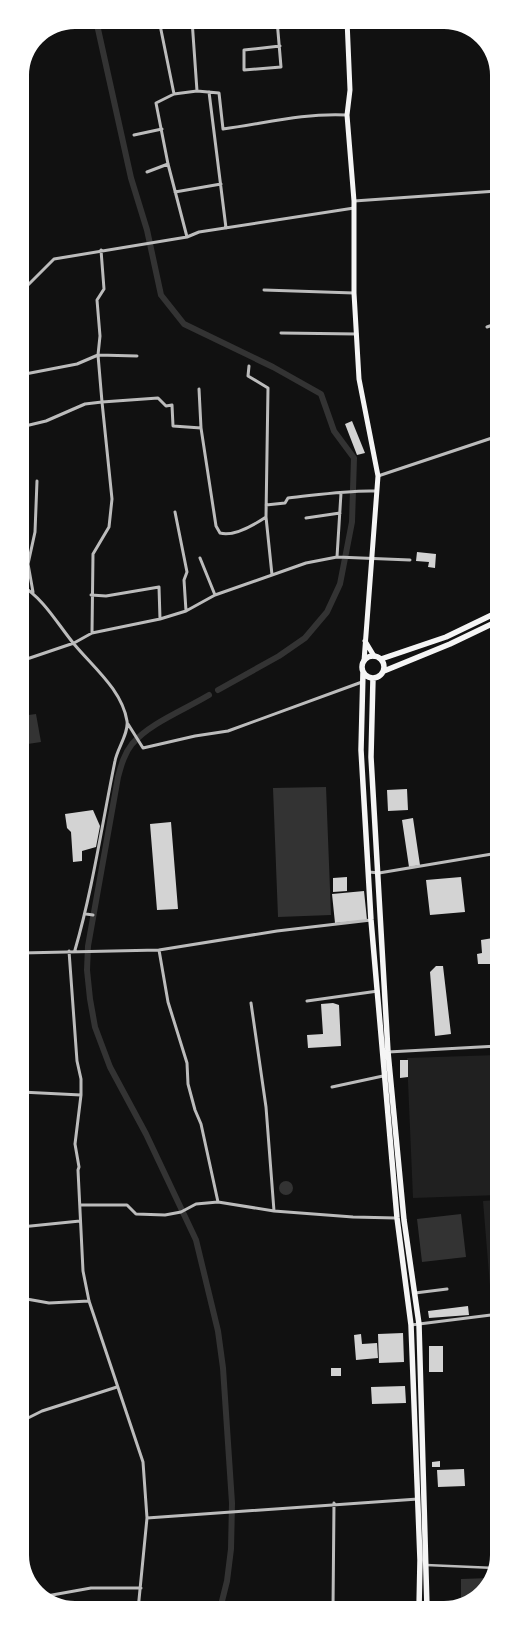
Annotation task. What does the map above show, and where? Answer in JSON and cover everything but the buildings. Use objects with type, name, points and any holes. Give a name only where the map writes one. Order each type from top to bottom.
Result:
[{"type":"highway","points":[[427,1601],[412,1325],[397,1218],[371,920],[362,750],[363,672],[364,661],[374,656],[381,659],[446,637],[490,616]]},
{"type":"highway","points":[[363,672],[373,678],[382,675],[384,671],[450,644],[490,625]]},
{"type":"highway","points":[[381,659],[384,671]]},
{"type":"highway","points":[[373,678],[371,757],[388,1052],[404,1220],[419,1324],[421,1498],[419,1601]]},
{"type":"main road","points":[[348,29],[350,90],[347,115],[354,201],[354,293],[358,334],[359,379],[378,476],[374,557],[364,661]]},
{"type":"main road","points":[[365,641],[374,656]]},
{"type":"street","points":[[161,29],[174,94]]},
{"type":"street","points":[[193,29],[197,91]]},
{"type":"street","points":[[278,29],[280,46],[282,68],[244,70],[244,50],[280,46]]},
{"type":"street","points":[[187,237],[168,164],[156,103],[174,94],[197,91],[219,93],[223,130],[268,120],[311,114],[347,115]]},
{"type":"street","points":[[209,92],[226,228]]},
{"type":"street","points":[[134,136],[162,130]]},
{"type":"street","points":[[147,172],[168,164]]},
{"type":"street","points":[[175,192],[221,184]]},
{"type":"street","points":[[354,201],[490,191]]},
{"type":"street","points":[[29,284],[54,259],[187,237],[199,232],[354,208]]},
{"type":"street","points":[[92,632],[93,554],[109,527],[112,499],[98,354],[100,336],[97,300],[104,288],[101,250]]},
{"type":"street","points":[[264,290],[354,293]]},
{"type":"street","points":[[281,333],[358,334]]},
{"type":"street","points":[[29,373],[77,364],[98,354],[137,356]]},
{"type":"street","points":[[249,366],[248,376],[268,388],[266,517],[272,575]]},
{"type":"street","points":[[199,389],[201,428],[216,526],[220,532],[227,535],[256,524],[266,517]]},
{"type":"street","points":[[29,425],[46,421],[85,404],[158,398],[166,406],[172,405],[173,426],[201,428]]},
{"type":"street","points":[[378,476],[490,439]]},
{"type":"street","points":[[29,559],[35,532],[37,481]]},
{"type":"street","points":[[266,505],[285,503],[288,498],[377,491]]},
{"type":"street","points":[[337,557],[341,493]]},
{"type":"street","points":[[175,512],[187,572],[184,580],[186,611]]},
{"type":"street","points":[[306,518],[340,513]]},
{"type":"street","points":[[29,658],[74,644],[92,632],[160,619],[186,611],[215,595],[306,564],[337,557],[374,557],[410,560]]},
{"type":"street","points":[[200,558],[215,595]]},
{"type":"street","points":[[29,570],[33,592]]},
{"type":"street","points":[[91,595],[106,596],[159,588],[160,619]]},
{"type":"street","points":[[29,590],[45,604],[74,644],[107,681],[122,705],[127,722],[143,748],[228,731],[363,682]]},
{"type":"street","points":[[70,639],[84,636]]},
{"type":"street","points":[[75,950],[86,914],[115,759],[127,722]]},
{"type":"street","points":[[107,808],[114,810]]},
{"type":"street","points":[[368,872],[379,873],[490,854]]},
{"type":"street","points":[[95,868],[102,870]]},
{"type":"street","points":[[86,914],[93,916]]},
{"type":"street","points":[[29,953],[75,950],[98,952],[159,950],[276,931],[371,920]]},
{"type":"street","points":[[159,950],[168,1002],[187,1064],[188,1084],[201,1124],[218,1202]]},
{"type":"street","points":[[69,951],[77,1061],[81,1079],[75,1144],[79,1167],[83,1271],[90,1301],[117,1387],[143,1462],[147,1518],[139,1601]]},
{"type":"street","points":[[307,1001],[378,990]]},
{"type":"street","points":[[251,1003],[266,1107],[274,1211]]},
{"type":"street","points":[[388,1052],[490,1046]]},
{"type":"street","points":[[332,1088],[384,1076]]},
{"type":"street","points":[[29,1092],[80,1095]]},
{"type":"street","points":[[80,1205],[127,1205],[136,1214],[165,1215],[181,1212],[196,1204],[218,1202],[274,1211],[353,1218],[397,1218]]},
{"type":"street","points":[[29,1226],[80,1221]]},
{"type":"street","points":[[415,1293],[447,1289]]},
{"type":"street","points":[[29,1299],[49,1303],[90,1301]]},
{"type":"street","points":[[412,1325],[490,1315]]},
{"type":"street","points":[[29,1418],[117,1387]]},
{"type":"street","points":[[147,1518],[266,1511],[334,1503],[421,1498]]},
{"type":"street","points":[[332,1601],[334,1503]]},
{"type":"street","points":[[426,1565],[489,1568]]},
{"type":"street","points":[[52,1595],[91,1588],[141,1588]]},
{"type":"shaded area","points":[[36,714],[41,742],[29,744],[29,715]]},
{"type":"shaded area","points":[[326,787],[331,915],[278,917],[273,788]]},
{"type":"shaded area","points":[[490,1055],[490,1195],[413,1198],[407,1058]]},
{"type":"shaded area","points":[[283,1181],[289,1181],[293,1188],[289,1195],[283,1195],[279,1191],[279,1185]]},
{"type":"shaded area","points":[[483,1201],[490,1201],[490,1286]]},
{"type":"shaded area","points":[[461,1214],[466,1257],[422,1262],[417,1219]]},
{"type":"shaded area","points":[[484,1578],[477,1588],[461,1598],[461,1579]]},
{"type":"waterway","points":[[98,29],[131,178],[147,230],[161,295],[184,324],[273,367],[321,394],[334,431],[354,458],[352,522],[340,584],[327,612],[305,638],[279,656],[218,690]]},
{"type":"waterway","points":[[209,695],[168,717],[139,736],[125,756],[118,777],[88,946],[87,970],[95,1027],[110,1067],[146,1134],[196,1240],[218,1331],[223,1368],[232,1503],[231,1549],[227,1581],[222,1601]]}]
